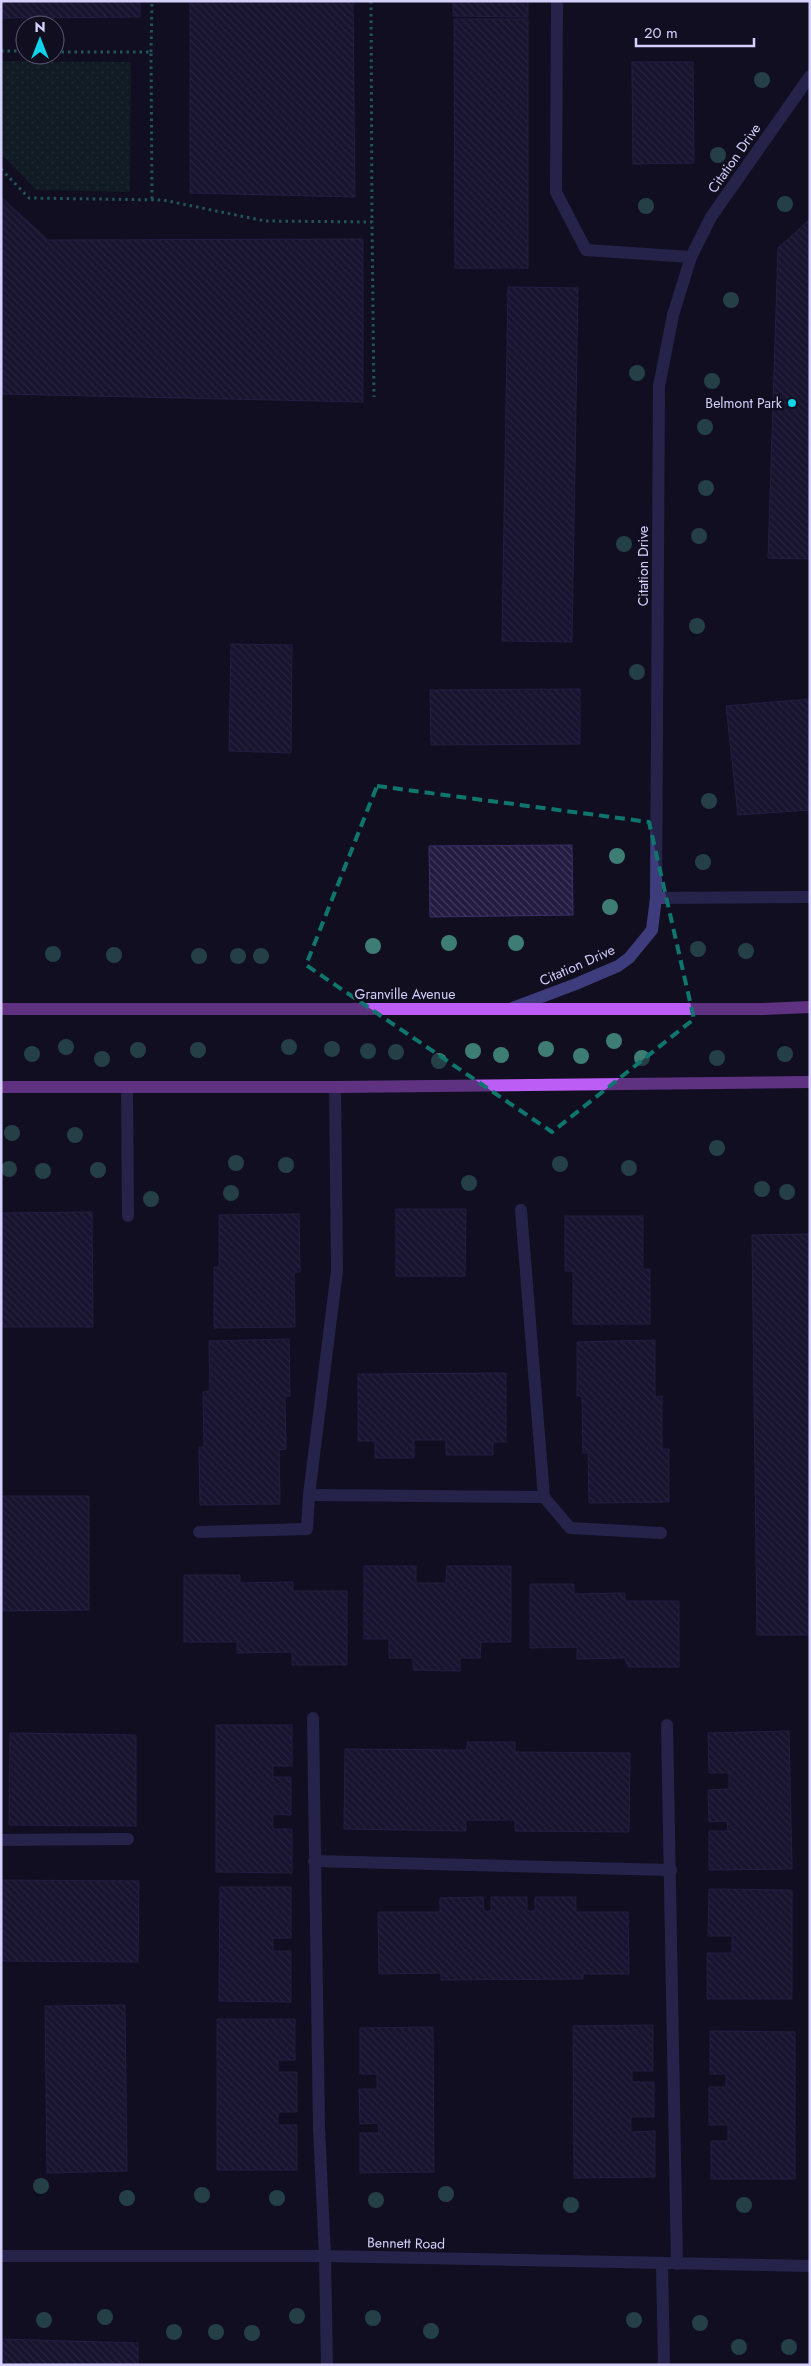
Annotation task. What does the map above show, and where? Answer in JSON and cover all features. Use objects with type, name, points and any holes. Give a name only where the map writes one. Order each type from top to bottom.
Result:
[{"type":"main road","name":"Granville Avenue","points":[[1,1009],[763,1009],[810,1007]]},
{"type":"main road","points":[[1,1087],[335,1087],[810,1082]]},
{"type":"street","points":[[557,1],[556,192],[586,250],[691,257]]},
{"type":"street","name":"Citation Drive","points":[[509,1009],[618,966],[629,958],[652,930],[656,898],[659,386],[673,314],[691,257],[711,217],[810,76]]},
{"type":"street","points":[[656,898],[810,897]]},
{"type":"street","points":[[127,1087],[128,1216]]},
{"type":"street","points":[[199,1532],[307,1529],[309,1495],[337,1270],[335,1087]]},
{"type":"street","points":[[520,1210],[544,1497],[570,1528],[661,1533]]},
{"type":"street","points":[[309,1495],[544,1497]]},
{"type":"street","points":[[313,1718],[319,2128],[325,2256],[327,2365]]},
{"type":"street","points":[[667,1725],[677,2264]]},
{"type":"street","points":[[1,1840],[128,1839]]},
{"type":"street","points":[[314,1861],[671,1870]]},
{"type":"street","name":"Bennett Road","points":[[1,2256],[325,2256],[810,2266]]},
{"type":"street","points":[[662,2264],[664,2365]]},
{"type":"path","points":[[152,1],[152,200]]},
{"type":"path","points":[[371,1],[374,397]]},
{"type":"path","points":[[1,51],[15,51]]},
{"type":"path","points":[[65,52],[152,52]]},
{"type":"path","points":[[1,169],[28,198],[163,200],[265,221],[372,222]]},
{"type":"highlighted area","points":[[377,786],[649,822],[694,1019],[552,1132],[306,965]]},
{"type":"green space","points":[[1,61],[15,61],[15,65],[65,65],[65,61],[131,62],[130,192],[36,190],[1,154]]},
{"type":"building","points":[[1,1],[140,1],[140,17],[65,18],[65,15],[15,15],[15,18],[1,18]]},
{"type":"building","points":[[190,1],[353,1],[355,197],[190,193]]},
{"type":"building","points":[[453,1],[528,1],[528,17],[453,16]]},
{"type":"building","points":[[454,19],[528,19],[528,268],[455,268]]},
{"type":"building","points":[[632,62],[693,62],[694,163],[633,164]]},
{"type":"building","points":[[1,197],[48,240],[363,239],[363,402],[1,394]]},
{"type":"building","name":"Belmont Park","points":[[810,219],[810,559],[768,558],[778,248]]},
{"type":"building","points":[[508,287],[578,288],[572,642],[502,641]]},
{"type":"building","points":[[231,644],[292,645],[291,753],[229,751]]},
{"type":"building","points":[[580,689],[580,744],[431,745],[430,690]]},
{"type":"building","points":[[810,699],[810,810],[738,815],[726,706]]},
{"type":"building","points":[[572,845],[573,915],[430,917],[429,846]]},
{"type":"building","points":[[396,1209],[466,1209],[465,1276],[396,1276]]},
{"type":"building","points":[[92,1212],[93,1327],[1,1327],[1,1213]]},
{"type":"building","points":[[299,1214],[300,1272],[294,1272],[295,1327],[214,1328],[214,1267],[219,1267],[219,1215]]},
{"type":"building","points":[[565,1216],[643,1216],[643,1269],[650,1269],[650,1324],[573,1324],[573,1271],[565,1271]]},
{"type":"building","points":[[810,1234],[810,1635],[757,1635],[752,1235]]},
{"type":"building","points":[[289,1339],[290,1396],[285,1396],[286,1449],[279,1450],[280,1504],[200,1505],[199,1447],[204,1447],[203,1392],[210,1391],[209,1341]]},
{"type":"building","points":[[655,1340],[655,1397],[662,1396],[662,1449],[669,1449],[669,1502],[589,1503],[588,1453],[583,1453],[582,1396],[577,1396],[577,1342]]},
{"type":"building","points":[[506,1373],[506,1442],[493,1442],[493,1455],[446,1455],[446,1440],[414,1440],[414,1458],[375,1458],[375,1441],[358,1441],[358,1374]]},
{"type":"building","points":[[1,1496],[89,1496],[89,1610],[1,1611]]},
{"type":"building","points":[[364,1566],[416,1566],[416,1583],[446,1583],[447,1566],[511,1566],[511,1642],[481,1642],[480,1658],[460,1658],[460,1671],[413,1670],[413,1658],[389,1658],[389,1639],[364,1639]]},
{"type":"building","points":[[184,1575],[240,1575],[240,1583],[293,1582],[293,1591],[347,1591],[347,1665],[292,1665],[292,1652],[237,1653],[237,1642],[184,1642]]},
{"type":"building","points":[[530,1584],[574,1584],[574,1594],[625,1593],[625,1601],[679,1601],[679,1667],[628,1667],[625,1658],[577,1659],[577,1647],[530,1648]]},
{"type":"building","points":[[216,1725],[292,1725],[292,1766],[273,1766],[273,1777],[291,1777],[291,1815],[273,1814],[273,1829],[292,1829],[292,1873],[216,1872]]},
{"type":"building","points":[[789,1731],[792,1869],[709,1870],[709,1831],[728,1831],[727,1821],[709,1822],[708,1790],[729,1789],[729,1773],[709,1773],[708,1733]]},
{"type":"building","points":[[10,1733],[136,1735],[136,1826],[9,1825]]},
{"type":"building","points":[[467,1742],[515,1742],[515,1752],[630,1753],[629,1832],[515,1831],[515,1820],[466,1820],[466,1831],[344,1829],[345,1749],[467,1750]]},
{"type":"building","points":[[1,1880],[139,1881],[138,1962],[1,1961]]},
{"type":"building","points":[[220,1887],[291,1887],[291,1938],[273,1938],[273,1951],[291,1951],[291,2002],[219,2001]]},
{"type":"building","points":[[709,1889],[792,1890],[792,1999],[707,1999],[707,1953],[732,1953],[732,1936],[708,1936]]},
{"type":"building","points":[[483,1897],[484,1911],[491,1911],[491,1897],[527,1897],[527,1911],[535,1911],[535,1897],[576,1897],[576,1912],[628,1912],[629,1974],[583,1974],[583,1979],[441,1980],[441,1973],[379,1974],[378,1912],[440,1912],[440,1898]]},
{"type":"building","points":[[125,2005],[127,2171],[47,2173],[45,2006]]},
{"type":"building","points":[[217,2019],[295,2019],[295,2060],[278,2060],[278,2072],[297,2072],[297,2112],[278,2112],[278,2125],[297,2125],[297,2170],[217,2170]]},
{"type":"building","points":[[653,2025],[653,2071],[632,2071],[632,2082],[654,2082],[654,2117],[631,2117],[631,2132],[655,2131],[655,2177],[574,2178],[573,2026]]},
{"type":"building","points":[[433,2027],[434,2172],[360,2173],[360,2133],[379,2133],[378,2123],[360,2124],[359,2089],[377,2089],[377,2074],[360,2074],[360,2028]]},
{"type":"building","points":[[710,2031],[795,2032],[795,2179],[711,2179],[711,2141],[728,2141],[728,2125],[709,2125],[709,2087],[726,2087],[726,2074],[710,2074]]},
{"type":"building","points":[[1,2339],[138,2343],[138,2365],[1,2365]]},
{"type":"place","name":"Belmont Park","points":[[792,403]]}]
